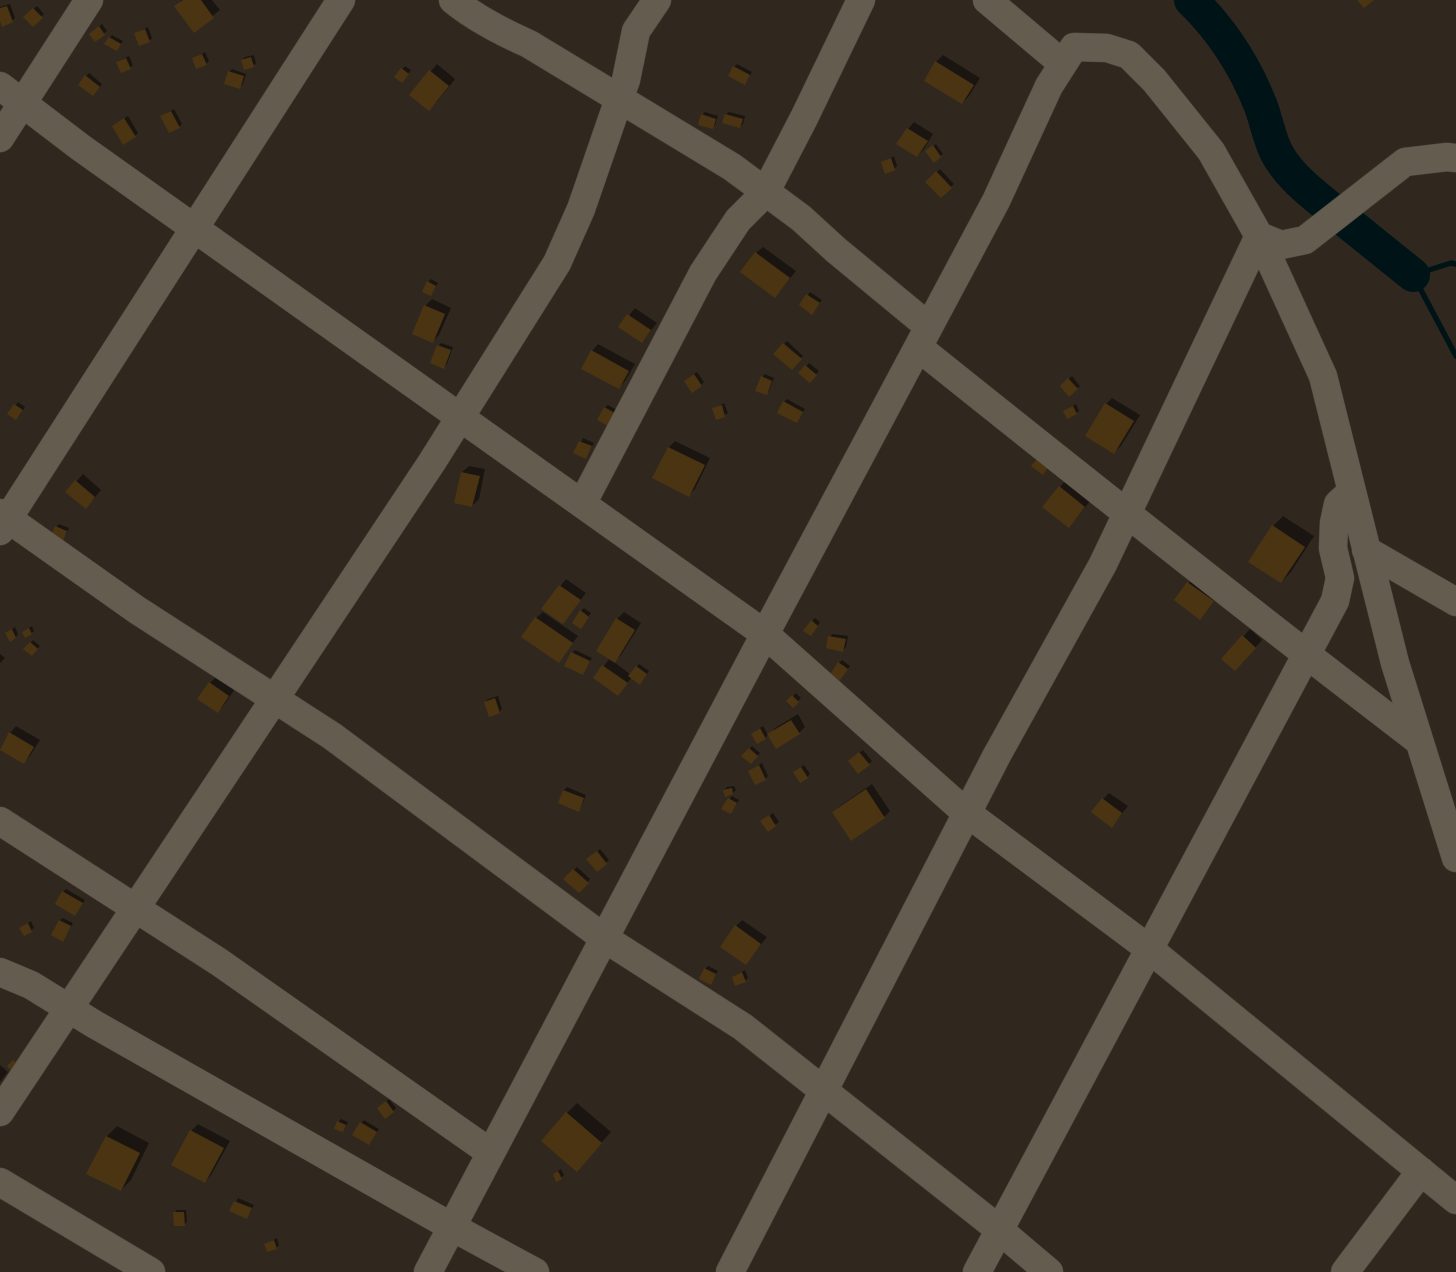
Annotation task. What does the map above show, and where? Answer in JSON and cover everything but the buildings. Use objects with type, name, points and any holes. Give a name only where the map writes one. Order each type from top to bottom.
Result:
[{"type":"street","points":[[0,138],[89,0]]},
{"type":"street","points":[[341,0],[3,521],[332,736],[604,938],[743,1027],[999,1230],[1049,1272]]},
{"type":"street","points":[[453,0],[500,31],[529,44],[732,167],[801,218],[836,250],[923,337],[1127,514],[1419,741]]},
{"type":"street","points":[[0,1112],[460,417],[557,262],[581,209],[626,80],[636,31],[657,0]]},
{"type":"street","points":[[582,504],[704,273],[738,220],[765,193],[804,118],[861,0]]},
{"type":"street","points":[[987,0],[1068,56]]},
{"type":"street","points":[[428,1272],[996,201],[1049,86],[1068,56],[1107,48],[1129,55],[1154,80],[1212,151],[1259,236],[1323,376],[1395,663],[1456,858]]},
{"type":"street","points":[[0,86],[194,228],[765,634],[967,812],[1149,950],[1456,1200]]},
{"type":"street","points":[[1259,236],[1281,245],[1305,240],[1405,162],[1447,157],[1456,158]]},
{"type":"street","points":[[730,1272],[997,755],[1103,564],[1259,236]]},
{"type":"street","points":[[977,1272],[1335,600],[1340,578],[1332,548],[1334,523],[1338,504],[1351,492]]},
{"type":"street","points":[[1366,550],[1456,602]]},
{"type":"street","points":[[0,821],[219,962],[491,1152]]},
{"type":"street","points":[[0,972],[31,985],[452,1227],[535,1272]]},
{"type":"street","points":[[1345,1272],[1421,1171]]},
{"type":"street","points":[[0,1182],[151,1272]]},
{"type":"waterway","points":[[1191,0],[1222,35],[1247,75],[1265,117],[1270,138],[1285,165],[1313,194],[1413,275]]},
{"type":"waterway","points":[[1456,264],[1451,263],[1413,275],[1456,356]]}]
